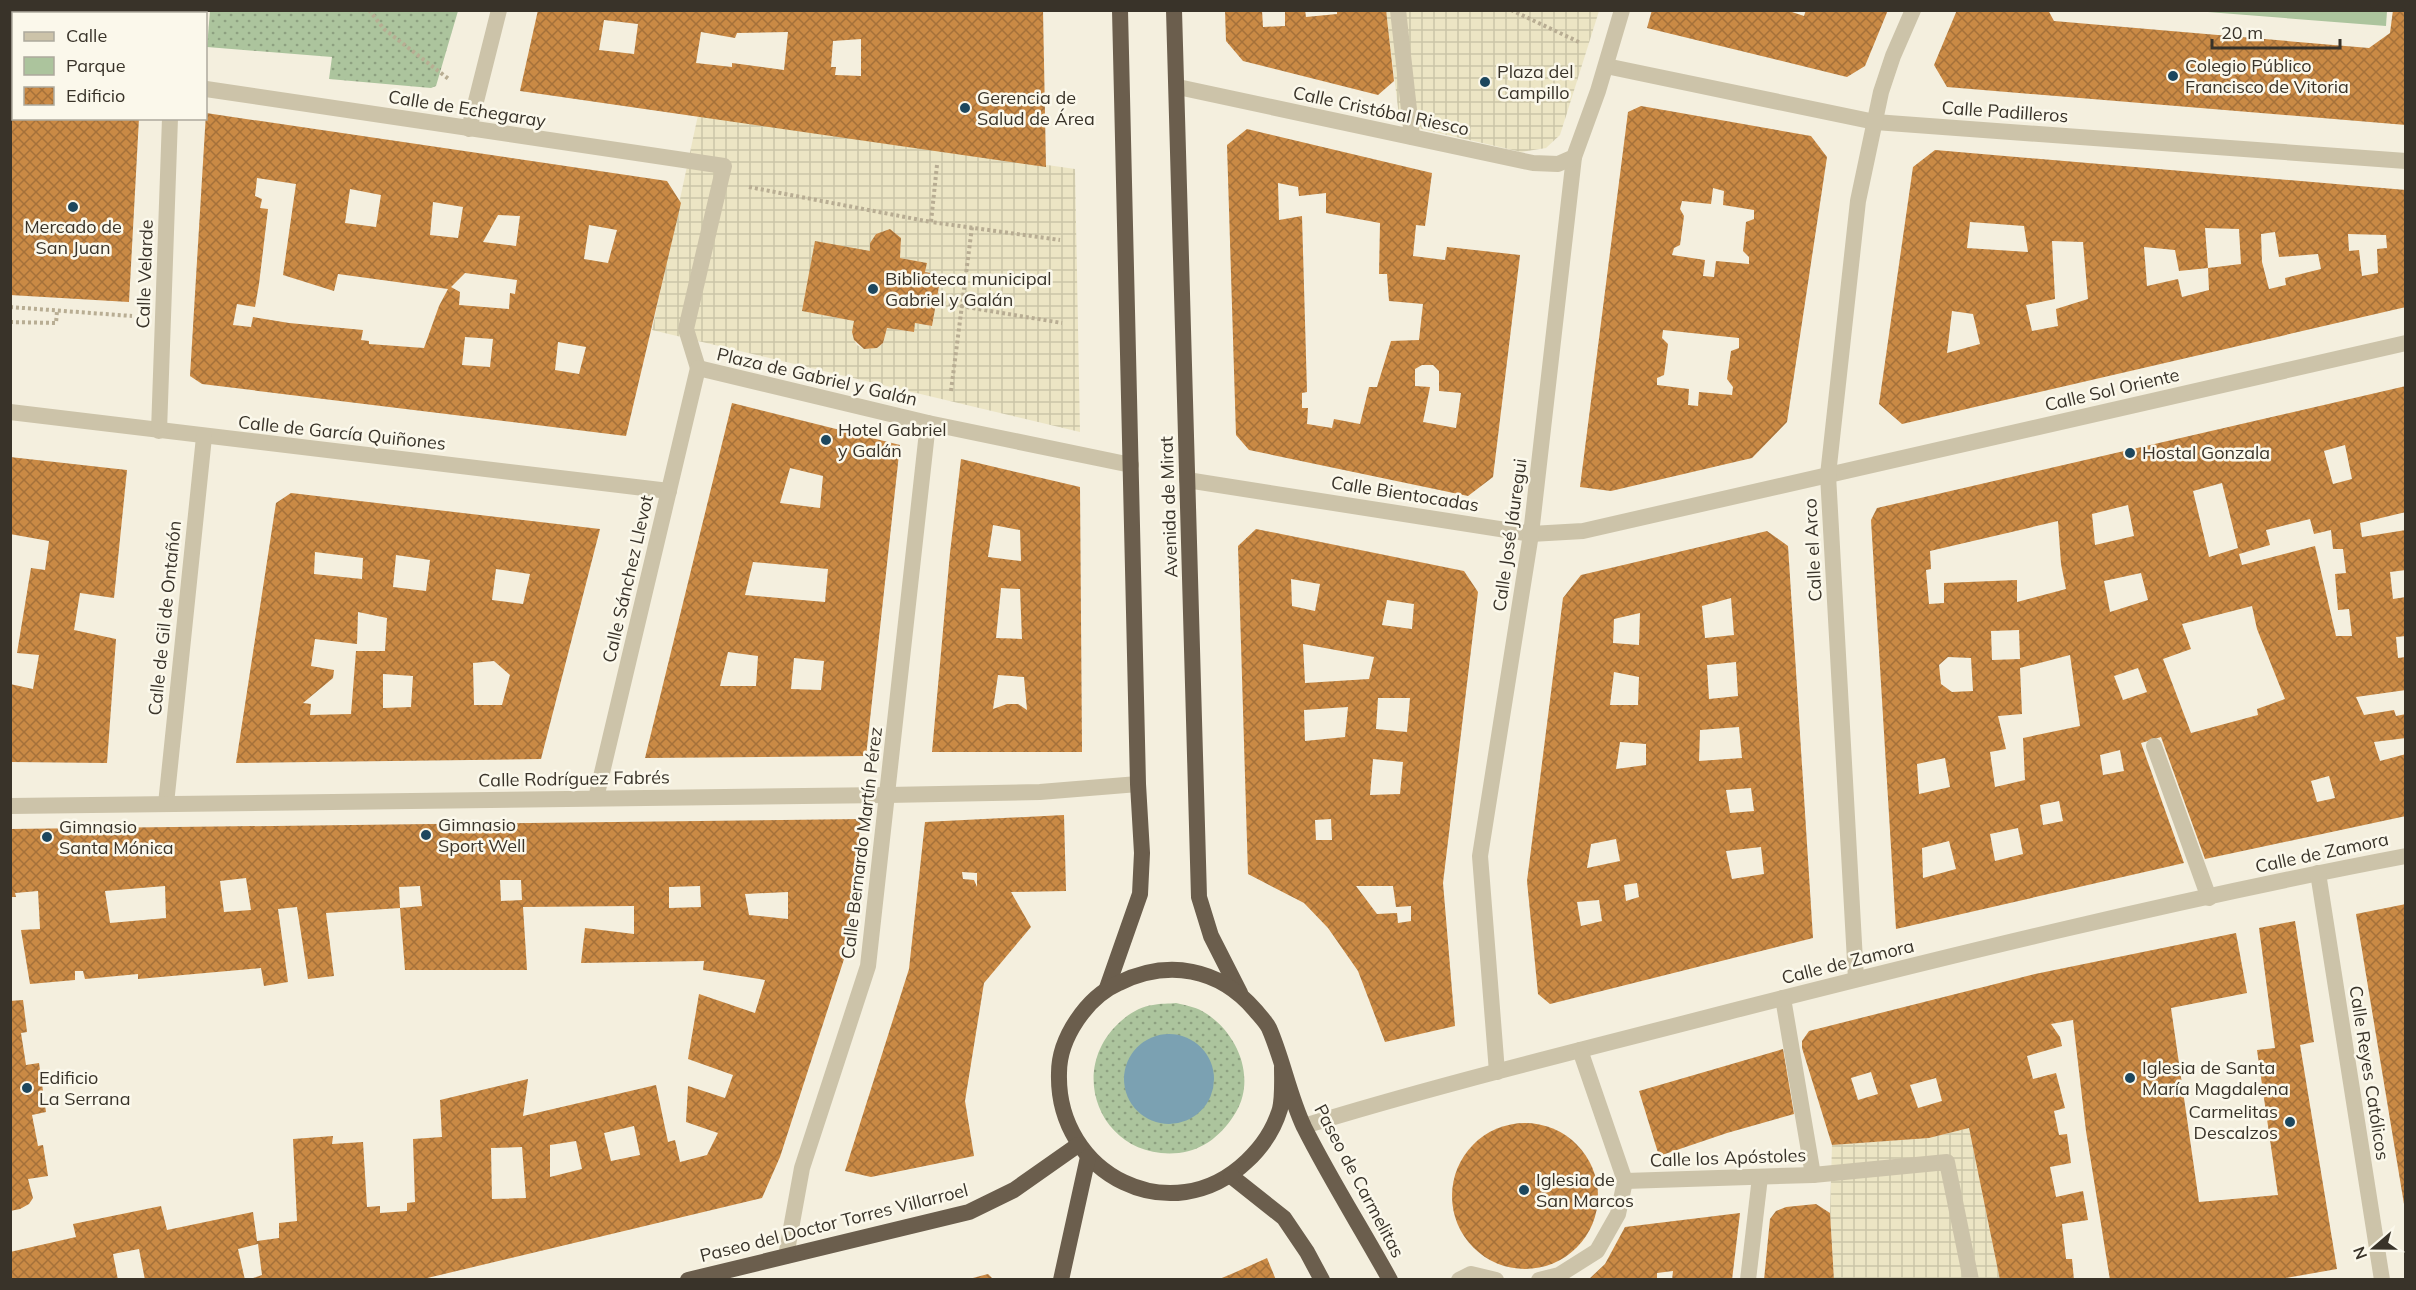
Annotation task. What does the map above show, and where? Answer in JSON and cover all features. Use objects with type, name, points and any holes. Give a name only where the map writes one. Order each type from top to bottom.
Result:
[{"type":"highway","name":"Avenida de Mirat","points":[[1107,988],[1140,894],[1142,853],[1138,784],[1120,10]]},
{"type":"highway","name":"Avenida de Mirat","points":[[1174,10],[1178,87],[1199,897],[1211,936],[1240,993]]},
{"type":"highway","points":[[1240,993],[1209,976],[1174,968],[1139,973],[1107,988],[1091,1002],[1068,1034],[1058,1071],[1062,1110],[1083,1151],[1119,1181],[1156,1193],[1195,1191],[1231,1176],[1262,1147],[1280,1109],[1282,1067]]},
{"type":"highway","name":"Paseo de Carmelitas","points":[[1240,993],[1268,1026],[1304,1126],[1390,1280]]},
{"type":"highway","points":[[1061,1280],[1083,1151]]},
{"type":"highway","name":"Paseo del Doctor Torres Villarroel","points":[[688,1280],[969,1212],[1014,1190],[1083,1151]]},
{"type":"highway","points":[[1231,1176],[1284,1218],[1307,1252],[1322,1280]]},
{"type":"street","points":[[469,129],[499,10]]},
{"type":"street","points":[[1398,10],[1412,137]]},
{"type":"street","name":"Calle José Jáuregui","points":[[1497,1072],[1480,856],[1531,534],[1574,157],[1606,66],[1622,10]]},
{"type":"street","name":"Calle el Arco","points":[[1856,979],[1828,475],[1858,201],[1887,74],[1913,10]]},
{"type":"street","name":"Calle Padilleros","points":[[1606,66],[1875,122],[2406,161]]},
{"type":"street","name":"Calle Cristóbal Riesco","points":[[1178,87],[1533,163],[1558,164],[1574,157]]},
{"type":"street","name":"Calle de Echegaray","points":[[207,89],[469,129],[722,174]]},
{"type":"street","name":"Calle Velarde","points":[[159,431],[170,120]]},
{"type":"street","name":"Plaza de Gabriel y Galán","points":[[722,174],[686,329],[698,369],[928,423],[1131,465]]},
{"type":"street","name":"Calle Sol Oriente","points":[[1828,475],[2406,343]]},
{"type":"street","name":"Calle Sánchez Llevot","points":[[596,798],[698,369]]},
{"type":"street","name":"Calle de García Quiñones","points":[[10,412],[669,491]]},
{"type":"street","name":"Calle Bernardo Martín Pérez","points":[[786,1257],[802,1168],[868,966],[928,423]]},
{"type":"street","name":"Calle de Gil de Ontañón","points":[[166,804],[204,437]]},
{"type":"street","name":"Calle Bientocadas","points":[[1187,480],[1531,534],[1583,531],[1828,475]]},
{"type":"street","points":[[2154,746],[2209,898]]},
{"type":"street","name":"Calle Rodríguez Fabrés","points":[[10,806],[887,795],[1040,792],[1138,784]]},
{"type":"street","name":"Calle de Zamora","points":[[1304,1126],[1497,1072],[1856,979],[2318,873],[2406,856]]},
{"type":"street","name":"Calle Reyes Católicos","points":[[2318,873],[2382,1280]]},
{"type":"street","points":[[1783,998],[1813,1176]]},
{"type":"street","name":"Calle los Apóstoles","points":[[1539,1280],[1559,1275],[1597,1251],[1618,1214],[1625,1181],[1580,1050]]},
{"type":"street","name":"Calle los Apóstoles","points":[[1625,1181],[1813,1176],[1947,1162],[1971,1280]]},
{"type":"street","points":[[1748,1280],[1760,1177]]},
{"type":"street","points":[[1459,1280],[1471,1274],[1496,1280]]},
{"type":"path","points":[[369,10],[384,29],[476,100]]},
{"type":"path","points":[[1511,10],[1584,44]]},
{"type":"path","points":[[931,222],[937,165]]},
{"type":"path","points":[[722,174],[931,222],[1060,240]]},
{"type":"path","points":[[951,391],[972,227]]},
{"type":"path","points":[[937,302],[1062,323]]},
{"type":"path","points":[[10,307],[135,316]]},
{"type":"path","points":[[10,322],[56,323],[57,311]]},
{"type":"green space","points":[[210,10],[458,11],[436,86],[431,88],[329,79],[332,57],[207,47]]},
{"type":"green space","points":[[2195,11],[2387,11],[2386,26]]},
{"type":"green space","points":[[1176,1003],[1202,1011],[1225,1030],[1240,1055],[1244,1084],[1242,1098],[1236,1112],[1225,1127],[1205,1145],[1179,1153],[1152,1152],[1129,1143],[1112,1128],[1100,1109],[1094,1087],[1095,1064],[1104,1041],[1121,1021],[1136,1010],[1145,1007]]},
{"type":"shaded area","name":"Plaza del Campillo","points":[[1386,11],[1599,11],[1560,135],[1546,148],[1521,152],[1400,124]]},
{"type":"shaded area","points":[[698,115],[1075,169],[1080,432],[652,330]],"holes":[[[890,229],[901,238],[900,258],[927,263],[925,272],[941,276],[932,326],[915,323],[913,332],[887,328],[883,343],[877,348],[864,349],[854,340],[854,321],[802,311],[870,251],[870,243],[876,234]]]},
{"type":"shaded area","points":[[1969,1128],[2000,1279],[1834,1279],[1830,1213],[1832,1145],[1929,1138]]},
{"type":"water","points":[[1169,1034],[1186,1037],[1201,1047],[1211,1062],[1214,1079],[1211,1096],[1201,1111],[1186,1121],[1169,1124],[1152,1121],[1137,1111],[1127,1096],[1124,1079],[1127,1062],[1137,1047],[1152,1037]]},
{"type":"building","name":"Mercado de San Juan","points":[[10,10],[145,10],[145,12],[12,12],[12,120],[139,120],[129,302],[10,295]]},
{"type":"building","points":[[538,10],[1043,10],[1046,167],[520,91]],"holes":[[[604,20],[638,24],[634,54],[599,50]],[[701,32],[735,38],[737,33],[788,32],[784,70],[732,63],[732,67],[696,63]],[[861,39],[861,76],[835,75],[836,67],[831,67],[833,41]]]},
{"type":"building","points":[[1225,10],[1262,10],[1263,27],[1285,26],[1285,10],[1305,10],[1306,17],[1337,14],[1337,10],[1386,10],[1394,81],[1378,95],[1243,61],[1226,41]]},
{"type":"building","points":[[1652,10],[1786,10],[1804,16],[1806,10],[1888,10],[1865,66],[1847,77],[1647,28]]},
{"type":"building","name":"Colegio Público Francisco de Vitoria","points":[[1957,10],[2048,10],[2054,21],[2369,48],[2390,33],[2393,10],[2406,10],[2406,125],[1947,87],[1934,65]]},
{"type":"building","points":[[1641,106],[1811,136],[1827,157],[1787,422],[1752,458],[1611,491],[1580,487],[1628,112]],"holes":[[[1713,188],[1724,191],[1723,205],[1754,210],[1754,219],[1746,222],[1743,251],[1749,257],[1749,264],[1716,261],[1714,277],[1703,276],[1705,260],[1672,255],[1674,248],[1680,245],[1684,216],[1680,209],[1682,201],[1711,204]],[[1663,330],[1739,338],[1739,348],[1731,351],[1727,379],[1733,387],[1732,395],[1699,392],[1698,406],[1688,405],[1689,389],[1657,385],[1657,378],[1664,375],[1668,344],[1662,338]]]},
{"type":"building","points":[[207,113],[667,181],[681,203],[626,436],[202,384],[190,376]],"holes":[[[257,178],[296,184],[283,275],[334,291],[338,274],[448,289],[439,306],[424,348],[369,344],[369,341],[361,340],[363,330],[253,317],[251,327],[233,325],[237,304],[255,307],[259,284],[268,209],[260,208],[262,199],[255,196]],[[350,189],[381,195],[376,227],[345,223]],[[433,202],[463,207],[458,238],[430,235]],[[498,215],[520,216],[516,246],[483,242]],[[589,225],[617,230],[608,263],[584,259]],[[465,273],[517,280],[515,294],[510,293],[509,309],[459,305],[460,292],[451,287]],[[465,337],[493,339],[490,367],[462,365]],[[558,342],[586,347],[579,374],[555,370]]]},
{"type":"building","points":[[1247,129],[1432,173],[1425,226],[1416,225],[1413,256],[1445,260],[1447,247],[1520,255],[1493,477],[1468,496],[1249,450],[1236,435],[1227,145]],"holes":[[[1278,183],[1298,187],[1299,196],[1326,193],[1326,213],[1380,223],[1379,274],[1387,274],[1389,301],[1423,304],[1419,340],[1391,341],[1377,387],[1369,387],[1360,424],[1334,419],[1332,428],[1307,424],[1308,408],[1302,408],[1302,393],[1307,392],[1302,216],[1279,220]],[[1422,365],[1433,365],[1439,371],[1439,391],[1461,393],[1456,428],[1423,422],[1430,387],[1415,386],[1415,369]]]},
{"type":"building","points":[[1935,150],[2406,190],[2406,307],[1902,424],[1879,404],[1913,167]],"holes":[[[1970,222],[2024,226],[2028,252],[1967,248]],[[2205,228],[2239,229],[2241,264],[2208,268]],[[2275,232],[2279,257],[2318,254],[2321,269],[2285,278],[2286,285],[2269,289],[2262,262],[2261,234]],[[2348,234],[2386,235],[2387,248],[2377,249],[2378,273],[2362,276],[2359,250],[2349,251]],[[2052,241],[2083,242],[2088,299],[2056,309],[2058,326],[2032,331],[2026,305],[2055,299]],[[2144,247],[2175,250],[2179,271],[2208,268],[2209,290],[2182,297],[2178,279],[2147,286]],[[1952,311],[1973,314],[1980,344],[1947,353]]]},
{"type":"building","name":"Biblioteca municipal Gabriel y Galán","points":[[890,229],[901,238],[900,258],[927,263],[925,272],[941,275],[932,326],[915,323],[914,332],[887,328],[883,343],[877,348],[864,349],[854,340],[852,332],[854,321],[802,311],[815,241],[870,251],[870,243],[876,234]]},
{"type":"building","points":[[2406,386],[2406,512],[2360,523],[2362,537],[2406,530],[2406,570],[2390,572],[2393,599],[2406,597],[2406,636],[2396,637],[2398,658],[2406,657],[2406,690],[2356,697],[2364,715],[2394,710],[2396,716],[2406,714],[2406,738],[2374,742],[2380,761],[2406,754],[2406,816],[2205,859],[2161,737],[2141,743],[2184,863],[1896,929],[1871,520],[1877,508]],"holes":[[[2345,445],[2352,479],[2333,484],[2324,451]],[[2222,483],[2238,548],[2209,557],[2193,491]],[[2128,505],[2134,536],[2095,545],[2092,514]],[[2310,519],[2314,534],[2331,530],[2333,549],[2343,549],[2346,573],[2335,574],[2338,610],[2349,609],[2352,636],[2336,636],[2315,546],[2242,565],[2239,554],[2270,545],[2266,530]],[[2058,521],[2061,564],[2066,589],[2017,602],[2017,580],[1944,583],[1944,603],[1929,604],[1926,570],[1931,569],[1930,551]],[[2141,573],[2148,600],[2110,612],[2104,581]],[[2252,606],[2257,629],[2285,699],[2257,709],[2258,715],[2191,733],[2163,659],[2191,649],[2182,624]],[[2019,630],[2020,659],[1992,660],[1991,631]],[[2070,655],[2080,726],[2023,738],[2025,780],[1995,787],[1990,752],[2006,749],[1998,716],[2022,714],[2020,668]],[[1948,657],[1971,658],[1973,691],[1952,692],[1941,684],[1939,665]],[[2138,668],[2147,692],[2123,700],[2114,676]],[[2120,750],[2124,771],[2103,775],[2100,755]],[[1945,758],[1950,787],[1919,794],[1917,764]],[[2329,776],[2335,798],[2317,802],[2311,781]],[[2059,801],[2063,821],[2043,825],[2040,805]],[[2018,828],[2023,854],[1995,861],[1990,834]],[[1949,841],[1956,869],[1923,878],[1922,848]]]},
{"type":"building","points":[[732,403],[900,445],[866,756],[645,758]],"holes":[[[790,468],[823,476],[820,508],[780,503]],[[753,562],[828,569],[825,602],[745,595]],[[728,652],[758,656],[756,686],[720,686]],[[794,658],[824,661],[821,690],[791,689]]]},
{"type":"building","points":[[10,457],[127,470],[114,598],[80,593],[74,630],[116,639],[107,763],[10,762],[10,684],[33,689],[39,655],[17,653],[31,568],[45,570],[49,541],[10,534]]},
{"type":"building","points":[[961,459],[1080,487],[1082,752],[932,752]],"holes":[[[993,525],[1020,530],[1021,561],[988,557]],[[1001,588],[1020,589],[1022,639],[996,638]],[[998,675],[1024,677],[1027,710],[1018,704],[1007,704],[993,709]]]},
{"type":"building","points":[[291,493],[600,529],[541,759],[236,763],[276,503]],"holes":[[[315,552],[363,558],[362,579],[314,574]],[[396,555],[430,560],[426,591],[393,587]],[[496,569],[530,574],[523,604],[492,600]],[[358,612],[387,618],[385,651],[356,651],[351,714],[310,715],[311,704],[303,703],[333,678],[334,670],[311,666],[315,639],[357,644]],[[494,661],[510,675],[502,705],[474,705],[473,663]],[[383,674],[413,676],[411,707],[383,708]]]},
{"type":"building","points":[[1256,529],[1464,571],[1478,592],[1443,883],[1455,1026],[1385,1042],[1358,971],[1328,928],[1304,903],[1248,874],[1238,546]],"holes":[[[1291,579],[1320,584],[1315,611],[1292,606]],[[1387,600],[1414,604],[1412,629],[1382,625]],[[1303,644],[1374,657],[1369,679],[1305,683]],[[1378,698],[1410,698],[1407,732],[1376,729]],[[1348,707],[1345,737],[1305,741],[1304,710]],[[1373,759],[1403,762],[1400,794],[1370,795]],[[1331,819],[1332,840],[1316,840],[1315,820]],[[1356,886],[1393,886],[1396,907],[1411,906],[1411,921],[1398,923],[1397,913],[1377,914]]]},
{"type":"building","points":[[1767,531],[1788,546],[1813,938],[1550,1004],[1538,994],[1527,881],[1563,598],[1581,575]],"holes":[[[1731,598],[1734,635],[1705,638],[1702,606]],[[1640,613],[1639,645],[1613,643],[1614,619]],[[1736,662],[1738,696],[1709,699],[1707,665]],[[1614,672],[1639,677],[1638,705],[1610,705]],[[1739,727],[1742,758],[1699,761],[1700,730]],[[1620,742],[1646,744],[1646,765],[1616,769]],[[1751,788],[1754,811],[1730,813],[1726,790]],[[1616,839],[1620,861],[1587,868],[1591,844]],[[1761,847],[1764,874],[1732,879],[1726,851]],[[1637,883],[1639,897],[1626,901],[1624,885]],[[1599,900],[1602,921],[1581,926],[1577,902]]]},
{"type":"building","points":[[1064,815],[1066,891],[1011,892],[1031,927],[984,983],[965,1101],[974,1156],[871,1177],[845,1171],[909,969],[925,822]],"holes":[[[962,872],[977,873],[977,887],[974,880],[963,879]]]},
{"type":"building","points":[[861,819],[845,956],[780,1157],[762,1198],[419,1280],[247,1280],[262,1275],[258,1244],[238,1249],[245,1280],[145,1280],[139,1249],[113,1254],[118,1280],[10,1280],[10,1252],[76,1237],[73,1224],[161,1206],[167,1230],[253,1212],[257,1241],[279,1238],[279,1223],[297,1221],[293,1139],[333,1136],[332,1144],[363,1142],[367,1207],[380,1206],[380,1213],[407,1211],[407,1203],[415,1202],[413,1139],[442,1137],[440,1100],[528,1079],[523,1116],[656,1085],[668,1142],[675,1140],[680,1162],[707,1155],[718,1133],[686,1122],[688,1086],[725,1098],[733,1075],[688,1059],[699,994],[755,1013],[765,980],[703,970],[704,961],[581,963],[585,928],[634,934],[634,906],[523,907],[527,970],[405,970],[400,908],[326,913],[334,976],[308,979],[297,907],[278,909],[288,982],[264,986],[261,968],[138,979],[138,974],[85,979],[83,971],[75,971],[75,980],[30,984],[21,930],[40,929],[38,891],[15,893],[16,897],[10,897],[10,829]],"holes":[[[246,878],[251,910],[224,912],[220,881]],[[500,880],[521,880],[522,900],[501,901]],[[165,886],[166,918],[110,923],[105,891]],[[420,886],[422,906],[400,908],[399,887]],[[700,886],[701,907],[669,908],[669,887]],[[788,892],[788,919],[749,915],[745,894]],[[634,1126],[640,1155],[611,1161],[604,1133]],[[576,1141],[582,1169],[550,1177],[550,1145]],[[522,1147],[526,1198],[492,1199],[491,1148]]]},
{"type":"building","points":[[2406,904],[2406,1204],[2404,1204],[2356,914]]},
{"type":"building","points":[[2295,921],[2314,1042],[2300,1045],[2337,1269],[2274,1280],[2110,1280],[2086,1131],[2073,1020],[2051,1024],[2060,1037],[2062,1046],[2027,1056],[2033,1079],[2056,1073],[2065,1108],[2054,1111],[2059,1135],[2067,1134],[2071,1163],[2050,1167],[2056,1197],[2083,1191],[2088,1220],[2062,1224],[2066,1259],[2072,1259],[2074,1280],[2000,1280],[1969,1128],[1929,1138],[1832,1145],[1802,1048],[1802,1041],[1809,1031],[2035,974],[2236,933],[2247,993],[2171,1008],[2199,1202],[2278,1195],[2257,1050],[2275,1048],[2259,928]],"holes":[[[1871,1072],[1878,1094],[1858,1100],[1851,1078]],[[1936,1078],[1942,1101],[1918,1108],[1910,1085]]]},
{"type":"building","name":"Edificio La Serrana","points":[[23,1000],[27,1032],[21,1033],[26,1065],[39,1063],[46,1112],[32,1115],[38,1146],[43,1145],[48,1176],[28,1179],[33,1198],[29,1204],[10,1211],[10,1001]]},
{"type":"building","points":[[1783,1049],[1794,1114],[1659,1156],[1639,1091]]},
{"type":"building","name":"Iglesia de San Marcos","points":[[1525,1123],[1553,1129],[1576,1145],[1592,1168],[1598,1196],[1592,1224],[1576,1247],[1553,1263],[1525,1269],[1497,1263],[1474,1247],[1458,1224],[1452,1196],[1458,1168],[1474,1145],[1497,1129]]},
{"type":"building","points":[[1816,1204],[1830,1213],[1834,1280],[1764,1280],[1770,1219],[1776,1211],[1786,1207]]},
{"type":"building","points":[[1740,1213],[1732,1280],[1672,1280],[1673,1271],[1657,1273],[1657,1280],[1588,1280],[1605,1264],[1625,1227]]},
{"type":"building","points":[[1267,1258],[1276,1280],[1217,1280],[1236,1272]]},
{"type":"building","points":[[988,1274],[994,1280],[969,1280],[969,1279]]},
{"type":"place","name":"Colegio Público Francisco de Vitoria","points":[[2173,76]]},
{"type":"place","name":"Plaza del Campillo","points":[[1485,82]]},
{"type":"place","name":"Gerencia de Salud de Área","points":[[965,108]]},
{"type":"place","name":"Mercado de San Juan","points":[[73,207]]},
{"type":"place","name":"Biblioteca municipal Gabriel y Galán","points":[[873,289]]},
{"type":"place","name":"Hotel Gabriel y Galán","points":[[826,440]]},
{"type":"place","name":"Hostal Gonzala","points":[[2130,453]]},
{"type":"place","name":"Gimnasio Sport Well","points":[[426,835]]},
{"type":"place","name":"Gimnasio Santa Mónica","points":[[47,837]]},
{"type":"place","name":"Iglesia de Santa María Magdalena","points":[[2130,1078]]},
{"type":"place","name":"Edificio La Serrana","points":[[27,1088]]},
{"type":"place","name":"Carmelitas Descalzos","points":[[2290,1122]]},
{"type":"place","name":"Iglesia de San Marcos","points":[[1524,1190]]}]
